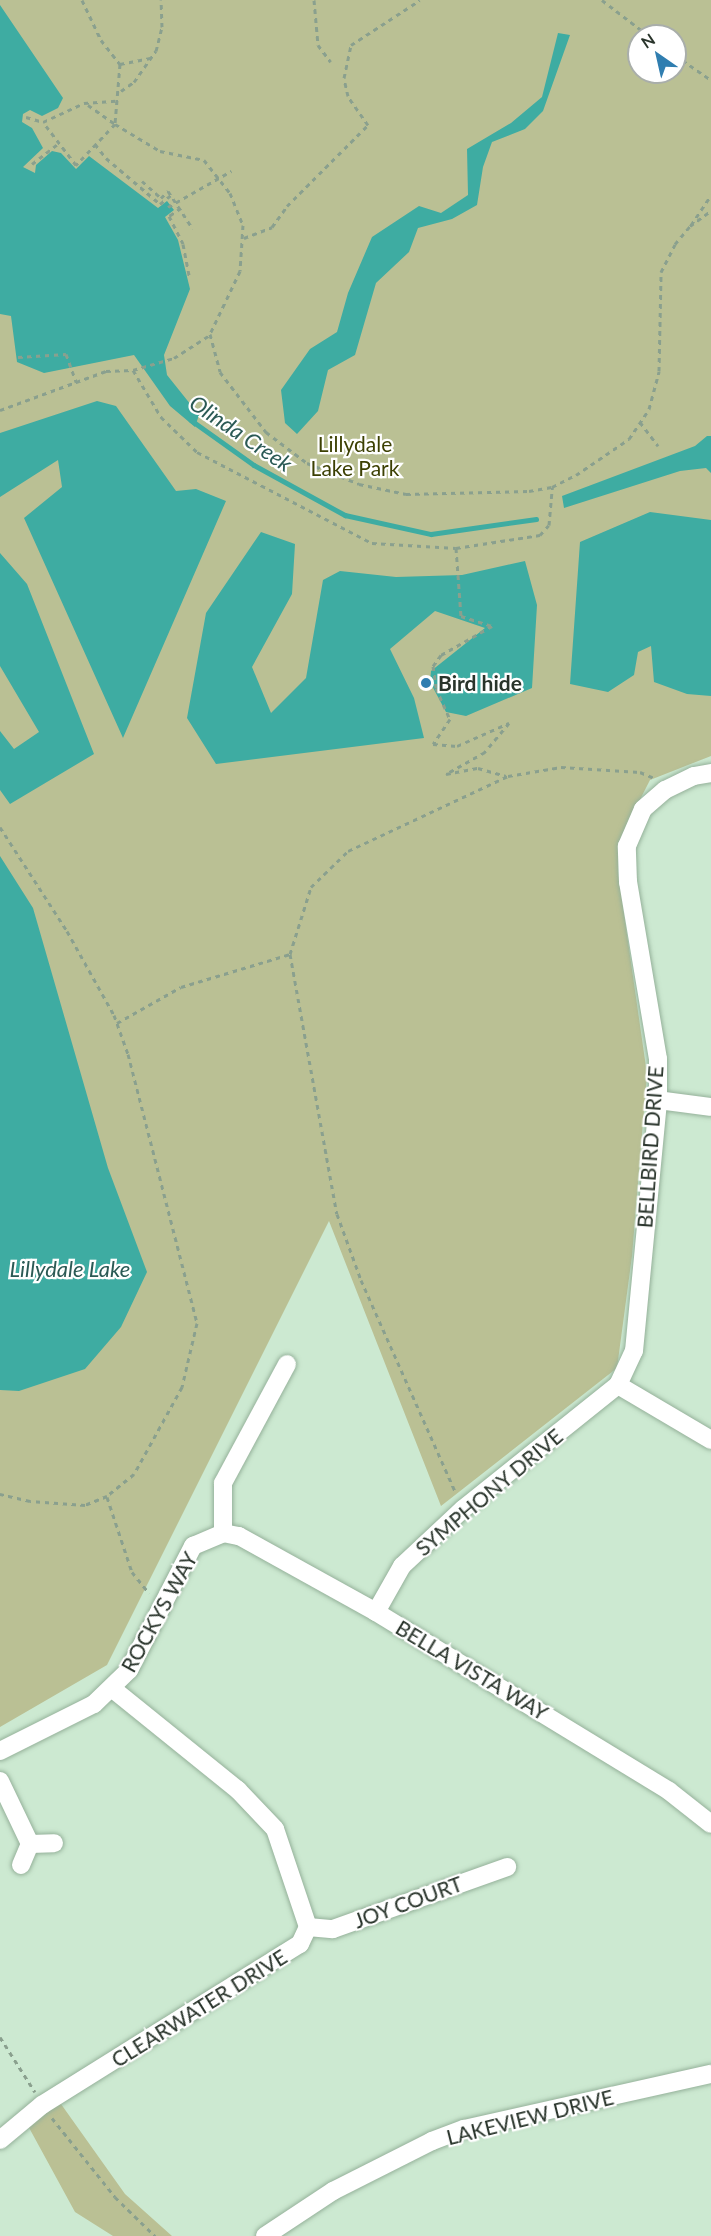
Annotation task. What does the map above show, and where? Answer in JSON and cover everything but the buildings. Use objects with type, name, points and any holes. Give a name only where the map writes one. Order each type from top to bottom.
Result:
[{"type":"street","name":"BELLBIRD DRIVE","points":[[618,1385],[634,1351],[658,1100],[658,1059],[628,882],[627,846],[643,809],[665,790],[694,776],[711,772]]},
{"type":"street","points":[[658,1100],[711,1107]]},
{"type":"street","points":[[223,1533],[223,1483],[286,1364]]},
{"type":"street","points":[[618,1385],[711,1440]]},
{"type":"street","name":"SYMPHONY DRIVE","points":[[376,1612],[402,1566],[463,1509],[618,1385]]},
{"type":"street","name":"ROCKYS WAY","points":[[0,1751],[94,1704],[113,1689],[129,1670],[193,1546],[223,1533]]},
{"type":"street","name":"BELLA VISTA WAY","points":[[223,1533],[239,1536],[376,1612],[669,1791],[711,1824]]},
{"type":"street","points":[[113,1689],[238,1790],[275,1829],[308,1927]]},
{"type":"street","points":[[0,1781],[30,1844],[21,1865]]},
{"type":"street","points":[[30,1844],[54,1844]]},
{"type":"street","name":"JOY COURT","points":[[308,1927],[333,1929],[507,1867]]},
{"type":"street","name":"CLEARWATER DRIVE","points":[[0,2140],[42,2105],[274,1962],[300,1944],[308,1927]]},
{"type":"street","name":"LAKEVIEW DRIVE","points":[[265,2236],[333,2191],[443,2137],[711,2074]]},
{"type":"path","points":[[26,117],[43,122],[76,165],[115,124],[116,100],[120,91],[120,63],[101,40],[82,0]]},
{"type":"path","points":[[120,91],[134,82],[161,40],[161,0]]},
{"type":"path","points":[[314,0],[318,45],[331,62]]},
{"type":"path","points":[[244,238],[272,227],[287,206],[368,125],[348,96],[344,78],[351,45],[420,0]]},
{"type":"path","points":[[602,0],[633,24]]},
{"type":"path","points":[[120,63],[150,58]]},
{"type":"path","points":[[687,63],[711,80]]},
{"type":"path","points":[[43,122],[69,110],[116,100]]},
{"type":"path","points":[[0,410],[106,371],[134,370],[174,358],[210,334],[240,270],[244,238],[235,203],[220,175],[204,160],[160,151],[88,105]]},
{"type":"path","points":[[32,164],[58,143]]},
{"type":"path","points":[[95,144],[129,179],[160,204],[171,195]]},
{"type":"path","points":[[168,207],[220,175],[231,171]]},
{"type":"path","points":[[142,181],[161,198],[168,191],[193,229]]},
{"type":"path","points":[[147,193],[151,189]]},
{"type":"path","points":[[210,334],[220,372],[237,399],[266,432],[307,463],[359,484],[406,494],[529,491],[552,487],[600,461],[629,439],[649,409],[659,371],[661,272],[711,195]]},
{"type":"path","points":[[181,208],[169,216],[183,244],[189,276]]},
{"type":"path","points":[[690,226],[711,211]]},
{"type":"path","points":[[18,357],[66,354],[76,382]]},
{"type":"path","points":[[134,370],[161,417],[197,452],[258,486],[372,543],[456,548],[540,535],[549,525],[552,487]]},
{"type":"path","points":[[640,422],[658,446]]},
{"type":"path","points":[[456,548],[461,616],[492,626],[441,655],[433,666],[436,688],[450,719],[433,744],[457,746],[509,723],[485,752],[446,774],[478,768],[508,777]]},
{"type":"path","points":[[463,1509],[361,1280],[337,1214],[290,954],[311,888],[348,851],[508,777],[561,767],[640,772],[656,779]]},
{"type":"path","points":[[0,827],[67,931],[117,1023],[197,1323],[182,1387],[134,1474],[107,1496],[85,1505],[30,1501],[0,1494]]},
{"type":"path","points":[[117,1023],[181,987],[290,954]]},
{"type":"path","points":[[107,1496],[132,1572],[146,1591],[164,1602]]},
{"type":"path","points":[[0,2037],[42,2105],[115,2197],[155,2236]]},
{"type":"green space","name":"Lillydale Lake Park","points":[[0,0],[711,0],[711,756],[650,780],[620,839],[618,872],[647,1074],[632,1256],[617,1368],[441,1506],[329,1221],[107,1665],[0,1727]]},
{"type":"green space","points":[[56,2097],[125,2194],[172,2236],[113,2236],[75,2212],[27,2124]]},
{"type":"water","points":[[0,5],[63,98],[58,108],[42,116],[30,110],[23,114],[22,122],[32,128],[43,148],[23,167],[35,173],[36,165],[52,151],[61,153],[76,169],[89,156],[158,208],[167,201],[174,210],[165,217],[178,240],[190,289],[164,355],[167,375],[199,415],[195,427],[170,406],[134,355],[44,373],[17,362],[11,316],[0,314]]},
{"type":"water","points":[[558,33],[570,35],[543,111],[525,129],[492,142],[483,167],[477,205],[452,219],[418,228],[409,252],[376,283],[355,355],[328,370],[318,411],[297,434],[285,423],[281,390],[310,349],[337,332],[348,293],[372,237],[419,206],[441,213],[468,195],[467,149],[511,123],[542,97]]},
{"type":"water","points":[[97,401],[116,406],[176,491],[196,489],[226,501],[123,738],[24,518],[62,487],[58,460],[0,497],[0,433]]},
{"type":"water","points":[[707,436],[711,436],[711,473],[706,468],[680,471],[564,508],[562,496],[695,446]]},
{"type":"water","points":[[650,512],[711,520],[711,696],[687,694],[654,682],[651,646],[638,652],[634,675],[608,692],[570,684],[580,542]]},
{"type":"water","points":[[261,532],[295,544],[292,594],[252,667],[271,713],[306,678],[323,580],[340,571],[396,577],[462,575],[525,561],[537,605],[532,688],[466,716],[446,712],[430,682],[431,671],[485,628],[435,611],[390,649],[414,698],[424,738],[216,764],[187,718],[206,613]]},
{"type":"water","points":[[0,553],[27,584],[94,754],[10,804],[0,790],[0,731],[14,749],[39,732],[0,666]]},
{"type":"water","name":"Lillydale Lake","points":[[0,856],[33,908],[108,1168],[147,1272],[121,1327],[85,1369],[19,1391],[0,1390]]},
{"type":"waterway","name":"Olinda Creek","points":[[191,420],[254,465],[345,515],[431,534],[536,519]]},
{"type":"place","name":"Bird hide","points":[[426,683]]}]
